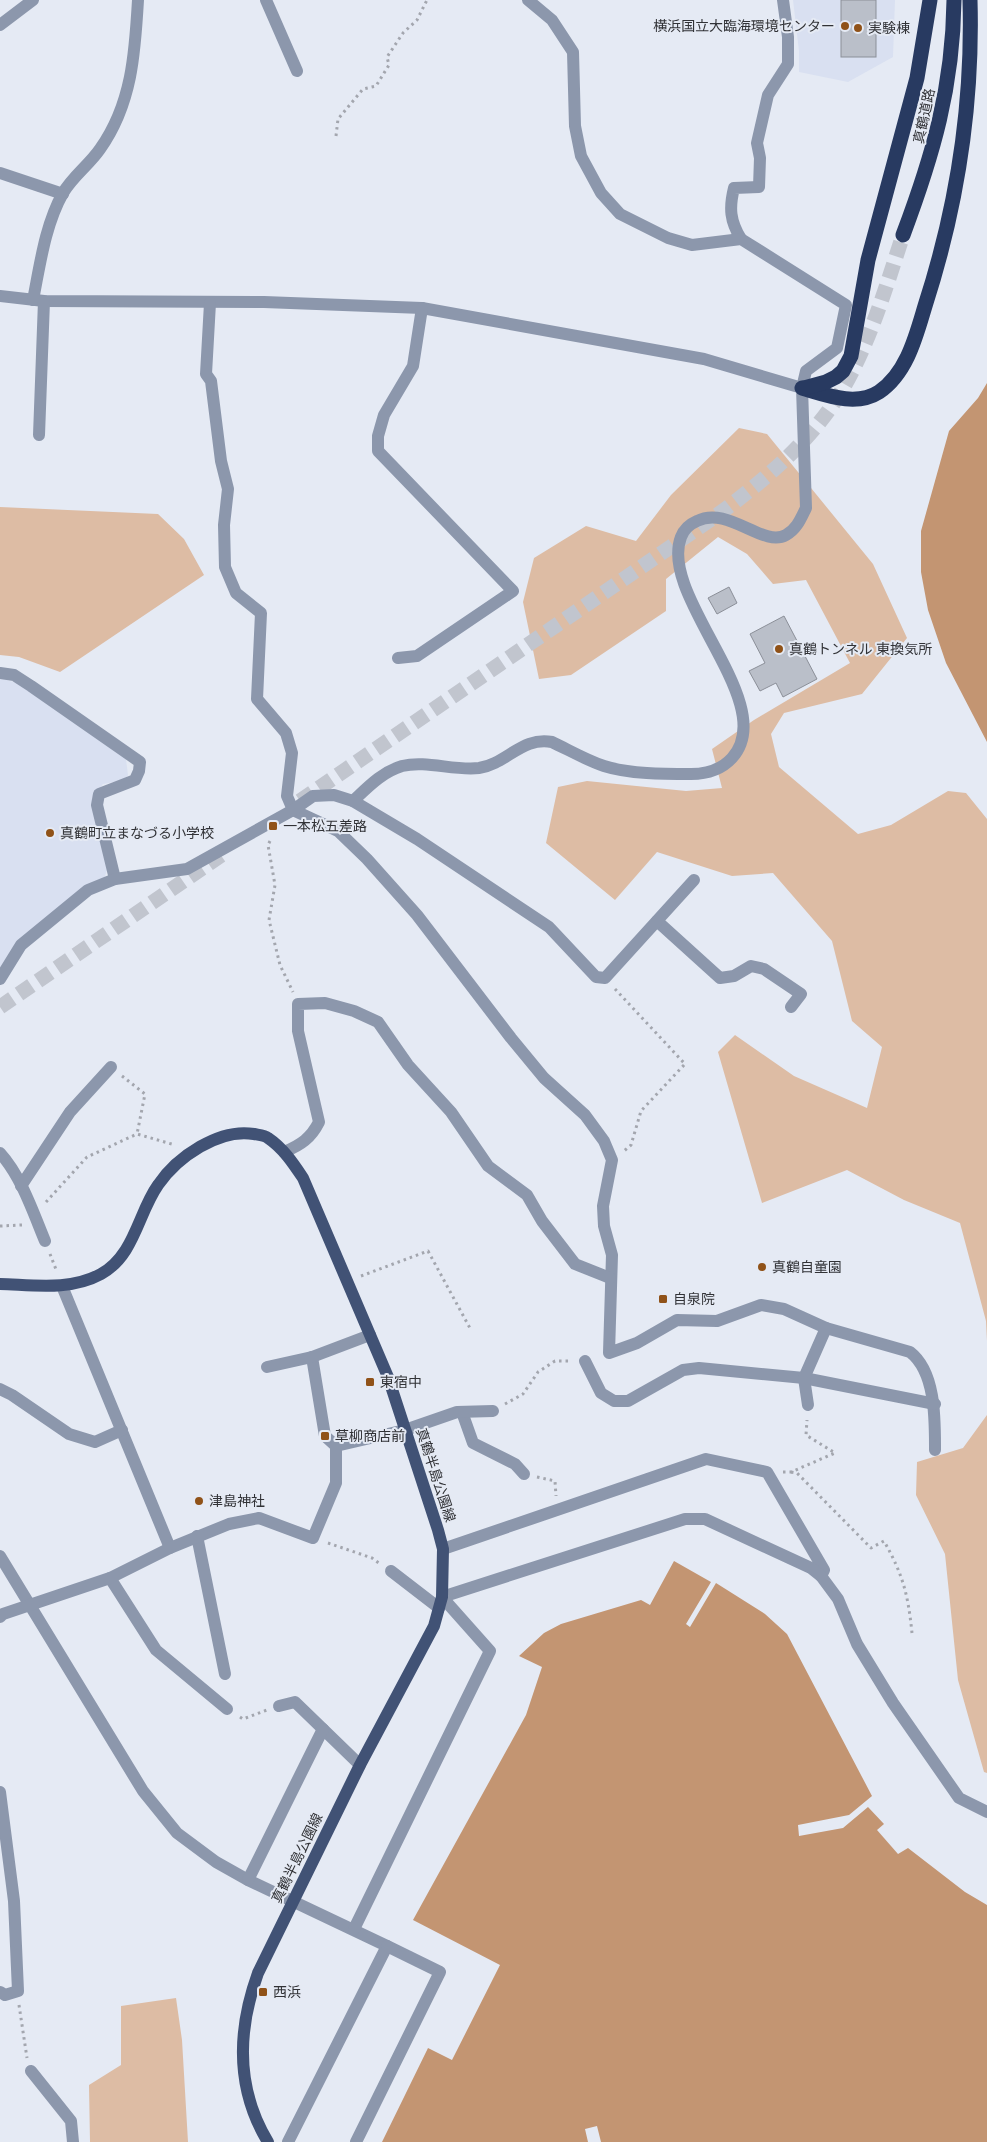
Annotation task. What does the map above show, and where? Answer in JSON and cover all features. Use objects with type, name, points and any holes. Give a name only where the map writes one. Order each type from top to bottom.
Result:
[{"type":"highway","points":[[802,388],[826,382],[836,377],[843,371],[851,356],[868,260],[917,78],[930,0]]},
{"type":"highway","name":"真鶴道路","points":[[903,235],[926,174],[942,114],[952,50],[954,0]]},
{"type":"highway","points":[[802,388],[838,398],[870,396],[889,384],[907,356],[916,334],[940,257],[957,185],[970,76],[970,0]]},
{"type":"main road","name":"真鶴半島公園線","points":[[0,1284],[62,1286],[101,1274],[119,1258],[136,1233],[158,1185],[195,1150],[212,1140],[233,1133],[247,1133],[267,1137],[284,1152],[303,1178],[370,1335],[405,1430],[443,1549],[441,1603],[434,1626],[360,1765],[258,1973],[250,1995],[244,2024],[242,2071],[249,2102],[258,2126],[268,2142]]},
{"type":"street","points":[[0,25],[33,0]]},
{"type":"street","points":[[39,435],[38,300],[45,242],[63,194],[79,171],[99,150],[120,114],[129,88],[135,54],[138,0]]},
{"type":"street","points":[[266,0],[297,71]]},
{"type":"street","points":[[528,0],[552,20],[573,52],[575,126],[581,156],[601,192],[620,214],[668,238],[692,245],[741,239]]},
{"type":"street","points":[[353,801],[387,772],[402,766],[417,764],[479,768],[493,764],[530,742],[543,740],[552,742],[606,767],[654,773],[702,774],[727,763],[739,751],[742,742],[743,712],[684,580],[678,555],[681,536],[689,524],[702,518],[718,516],[771,537],[786,536],[797,526],[806,508],[802,388],[806,372],[837,348],[846,305],[741,239],[732,224],[730,206],[734,188],[759,187],[760,158],[756,143],[768,95],[788,64],[788,37],[783,0]]},
{"type":"street","points":[[0,173],[63,194]]},
{"type":"street","points":[[0,296],[38,300],[264,302],[422,308],[704,359],[802,388]]},
{"type":"street","points":[[210,303],[206,374],[212,380],[221,461],[228,489],[224,525],[225,567],[236,593],[262,613],[257,700],[286,733],[292,752],[287,796],[292,810],[338,831],[367,859],[417,915],[442,950],[544,1078],[585,1115],[604,1141],[612,1160],[603,1206],[604,1226],[612,1255],[608,1352],[637,1343],[677,1320],[717,1321],[761,1305],[784,1309],[826,1328],[910,1352],[919,1359],[935,1404],[935,1450]]},
{"type":"street","points":[[398,658],[417,656],[513,591],[378,451],[378,436],[384,415],[413,366],[422,308]]},
{"type":"street","points":[[0,673],[14,675],[140,762],[139,771],[134,780],[99,794],[97,805],[115,879]]},
{"type":"street","points":[[0,979],[21,945],[49,920],[88,890],[115,879],[187,869],[292,810],[313,796],[334,795],[353,801],[417,839],[549,927],[596,977],[605,978],[694,880]]},
{"type":"street","points":[[657,921],[720,978],[734,976],[751,966],[764,969],[801,994],[791,1007]]},
{"type":"street","points":[[284,1152],[298,1146],[313,1134],[319,1122],[298,1032],[298,1004],[325,1003],[354,1011],[378,1022],[408,1066],[451,1112],[488,1166],[528,1195],[542,1221],[575,1264],[610,1278]]},
{"type":"street","points":[[21,1186],[70,1112],[111,1067]]},
{"type":"street","points":[[0,1153],[8,1161],[21,1186],[45,1241]]},
{"type":"street","points":[[62,1286],[170,1548]]},
{"type":"street","points":[[808,1405],[804,1378],[826,1328]]},
{"type":"street","points":[[267,1367],[312,1357],[370,1335]]},
{"type":"street","points":[[0,1618],[3,1614],[110,1578],[170,1548],[229,1524],[259,1518],[313,1538],[336,1483],[336,1446],[325,1436],[312,1357]]},
{"type":"street","points":[[585,1361],[601,1393],[614,1401],[628,1401],[683,1370],[733,1370],[804,1378],[935,1404]]},
{"type":"street","points":[[0,1389],[12,1395],[69,1434],[95,1442],[122,1430]]},
{"type":"street","points":[[336,1446],[405,1430],[462,1412],[493,1411]]},
{"type":"street","points":[[462,1412],[473,1443],[515,1464],[524,1474]]},
{"type":"street","points":[[443,1549],[706,1459],[766,1472],[824,1570],[821,1576]]},
{"type":"street","points":[[441,1603],[685,1519],[705,1519],[811,1568],[821,1576],[838,1599],[857,1644],[893,1703],[959,1798],[987,1812]]},
{"type":"street","points":[[197,1536],[225,1674]]},
{"type":"street","points":[[0,1556],[144,1791],[177,1834],[216,1862],[248,1880],[354,1929],[440,1972],[356,2142]]},
{"type":"street","points":[[354,1929],[490,1651],[441,1603],[390,1572]]},
{"type":"street","points":[[110,1578],[156,1650],[227,1709]]},
{"type":"street","points":[[280,1706],[295,1702],[360,1765]]},
{"type":"street","points":[[248,1880],[322,1729]]},
{"type":"street","points":[[0,1792],[14,1901],[18,1991],[6,1995],[0,1992]]},
{"type":"street","points":[[288,2142],[387,1946]]},
{"type":"street","points":[[31,2070],[71,2121],[73,2142]]},
{"type":"path","points":[[336,136],[338,118],[363,90],[376,86],[389,65],[387,57],[403,33],[417,20],[427,0]]},
{"type":"path","points":[[273,837],[268,845],[275,885],[269,920],[280,965],[298,1004]]},
{"type":"path","points":[[605,978],[686,1064],[641,1111],[631,1145],[612,1160]]},
{"type":"path","points":[[111,1067],[144,1094],[137,1134]]},
{"type":"path","points":[[0,1226],[36,1220],[86,1157],[137,1134],[195,1150]]},
{"type":"path","points":[[45,1241],[62,1286]]},
{"type":"path","points":[[347,1281],[428,1251],[471,1330]]},
{"type":"path","points":[[493,1411],[523,1394],[538,1372],[555,1361],[585,1361]]},
{"type":"path","points":[[791,1472],[835,1453],[806,1435],[808,1405]]},
{"type":"path","points":[[766,1472],[797,1473],[871,1548],[884,1542],[903,1580],[909,1599],[912,1633]]},
{"type":"path","points":[[524,1474],[556,1481],[556,1510]]},
{"type":"path","points":[[313,1538],[372,1558],[390,1572]]},
{"type":"path","points":[[18,1991],[24,2052],[31,2070]]},
{"type":"shaded area","name":"横浜国立大臨海環境センター","points":[[793,0],[895,0],[893,57],[848,82],[799,72],[799,51]]},
{"type":"shaded area","points":[[987,383],[987,742],[946,663],[928,610],[921,572],[921,531],[949,431],[978,398]]},
{"type":"shaded area","points":[[739,428],[767,434],[873,564],[907,638],[862,694],[784,713],[771,734],[779,767],[858,834],[891,825],[948,791],[966,793],[987,819],[987,1341],[986,1321],[960,1223],[904,1200],[847,1170],[762,1203],[718,1052],[735,1035],[794,1076],[867,1108],[882,1047],[852,1021],[832,941],[773,873],[732,876],[657,852],[615,900],[546,843],[558,787],[587,781],[686,791],[722,788],[712,749],[754,720],[850,663],[806,580],[773,584],[747,554],[718,537],[666,579],[666,611],[571,675],[539,679],[523,602],[534,558],[586,526],[636,541],[671,495]]},
{"type":"shaded area","points":[[0,507],[158,514],[184,539],[204,575],[60,672],[19,657],[0,655]]},
{"type":"shaded area","name":"真鶴町立まなづる小学校","points":[[0,678],[17,683],[126,759],[128,775],[125,780],[103,784],[92,798],[108,867],[103,882],[23,939],[0,975]]},
{"type":"shaded area","points":[[987,1415],[987,1773],[984,1772],[958,1680],[945,1554],[916,1495],[917,1462],[963,1448]]},
{"type":"shaded area","points":[[674,1561],[711,1582],[686,1624],[690,1627],[716,1583],[765,1614],[787,1634],[872,1796],[849,1815],[798,1825],[799,1836],[843,1828],[868,1807],[884,1824],[877,1830],[898,1854],[908,1848],[965,1892],[987,1905],[987,2142],[601,2142],[597,2126],[585,2129],[588,2142],[382,2142],[428,2048],[452,2060],[500,1965],[413,1920],[526,1715],[542,1667],[519,1656],[544,1633],[561,1624],[641,1600],[650,1605]]},
{"type":"shaded area","points":[[176,1998],[182,2040],[188,2142],[90,2142],[89,2085],[121,2065],[121,2006]]},
{"type":"building","name":"実験棟","points":[[841,0],[876,0],[876,57],[841,57]]},
{"type":"building","points":[[729,587],[737,603],[717,614],[708,598]]},
{"type":"building","name":"真鶴トンネル 東換気所","points":[[784,616],[817,679],[783,697],[776,683],[760,691],[749,671],[765,663],[750,634]]},
{"type":"tunnel","points":[[300,801],[723,511],[773,471],[818,425],[852,372],[877,314],[903,235]]},
{"type":"tunnel","points":[[0,1007],[223,854]]},
{"type":"place","name":"横浜国立大臨海環境センター","points":[[845,26]]},
{"type":"place","name":"実験棟","points":[[858,28]]},
{"type":"place","name":"真鶴トンネル 東換気所","points":[[779,649]]},
{"type":"place","name":"一本松五差路","points":[[273,826]]},
{"type":"place","name":"真鶴町立まなづる小学校","points":[[50,833]]},
{"type":"place","name":"真鶴自童園","points":[[762,1267]]},
{"type":"place","name":"自泉院","points":[[663,1299]]},
{"type":"place","name":"東宿中","points":[[370,1382]]},
{"type":"place","name":"草柳商店前","points":[[325,1436]]},
{"type":"place","name":"津島神社","points":[[199,1501]]},
{"type":"place","name":"西浜","points":[[263,1992]]}]
